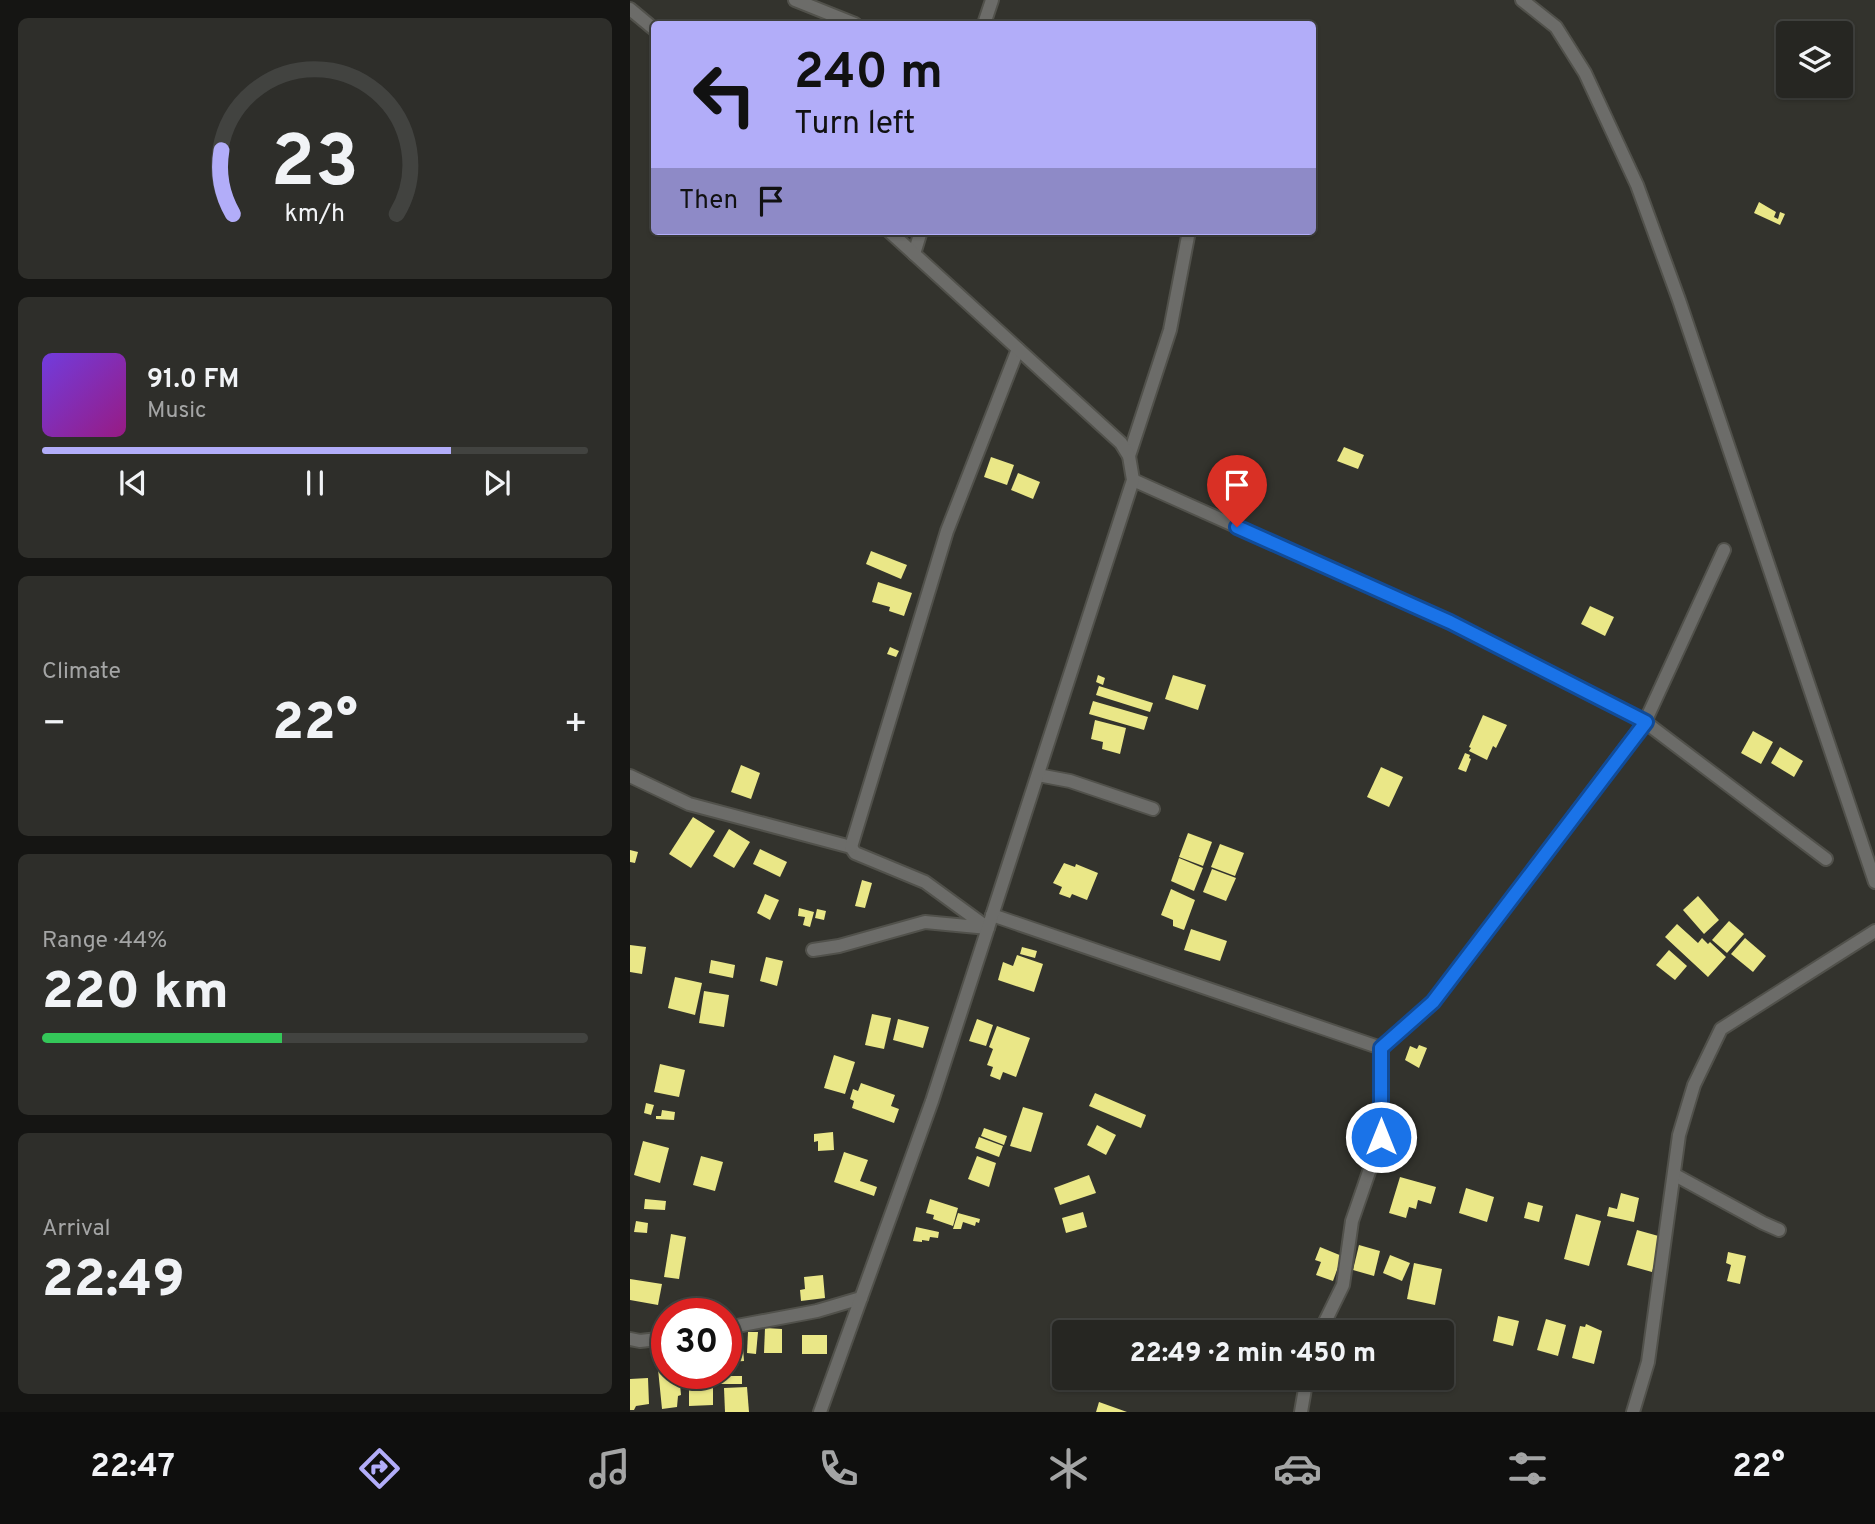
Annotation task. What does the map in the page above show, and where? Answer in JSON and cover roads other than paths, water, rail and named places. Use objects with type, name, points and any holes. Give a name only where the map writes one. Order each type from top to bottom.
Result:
[{"type":"street","points":[[795,0],[848,21]]},
{"type":"street","points":[[985,21],[992,0]]},
{"type":"street","points":[[1522,0],[1556,27],[1585,74],[1637,185],[1679,300],[1875,882]]},
{"type":"street","points":[[630,9],[651,26]]},
{"type":"street","points":[[820,1412],[932,1101],[1133,480],[1129,456],[1121,443],[893,235]]},
{"type":"street","points":[[914,254],[920,235]]},
{"type":"street","points":[[1129,456],[1170,330],[1188,235]]},
{"type":"street","points":[[851,847],[947,531],[1018,349]]},
{"type":"street","points":[[1133,480],[1450,622],[1646,722],[1826,859]]},
{"type":"street","points":[[1326,1320],[1343,1285],[1352,1222],[1381,1137],[1381,1048],[1433,1002],[1646,722],[1724,550]]},
{"type":"street","points":[[1038,775],[1070,781],[1153,810]]},
{"type":"street","points":[[630,776],[689,804],[851,847],[855,853],[925,882],[988,928]]},
{"type":"street","points":[[992,915],[1381,1048]]},
{"type":"street","points":[[813,950],[839,946],[925,922],[988,928]]},
{"type":"street","points":[[1633,1412],[1648,1362],[1679,1136],[1694,1085],[1721,1029],[1875,931]]},
{"type":"street","points":[[1675,1175],[1779,1230]]},
{"type":"street","points":[[742,1325],[817,1311],[861,1298]]},
{"type":"street","points":[[630,1339],[651,1340]]},
{"type":"street","points":[[1301,1412],[1305,1390]]}]
